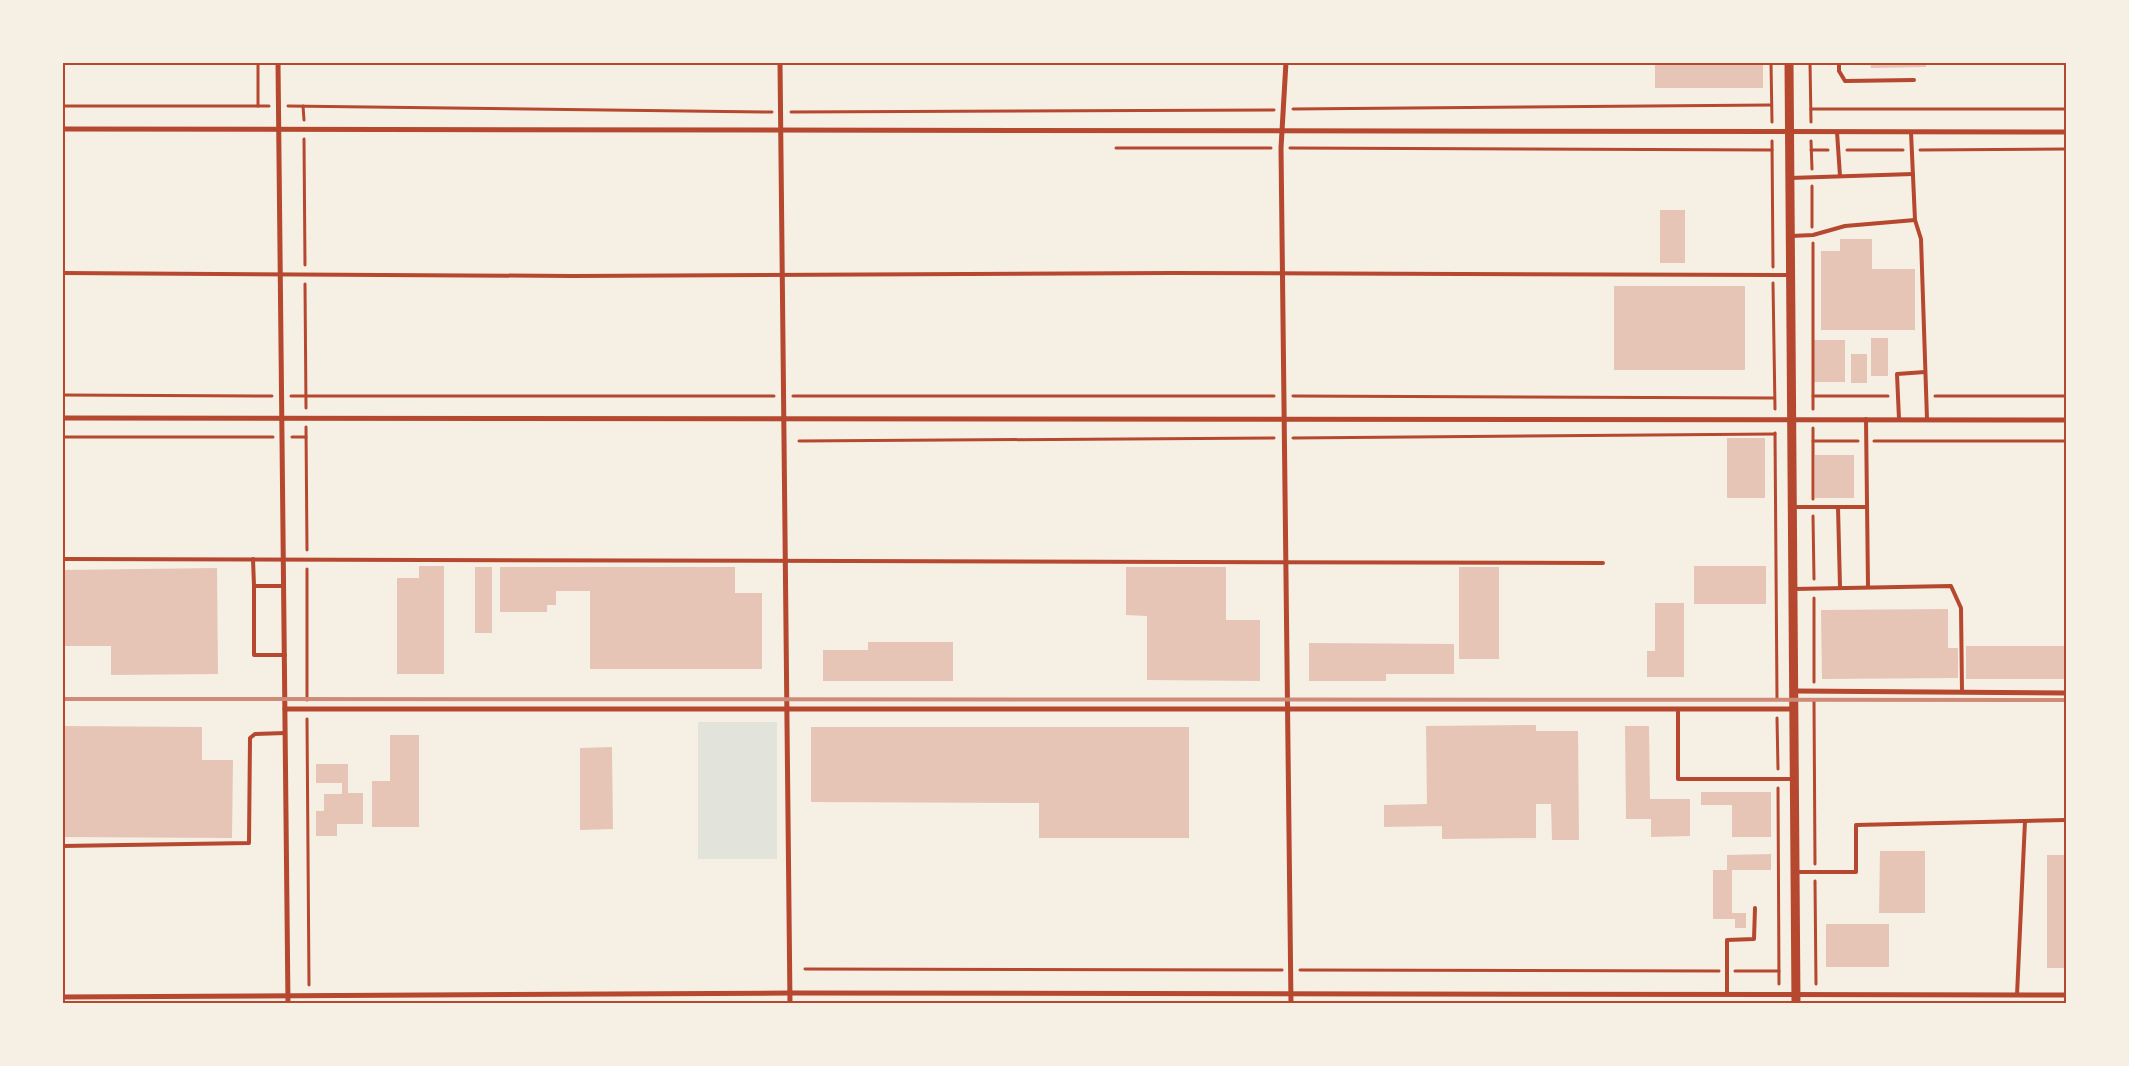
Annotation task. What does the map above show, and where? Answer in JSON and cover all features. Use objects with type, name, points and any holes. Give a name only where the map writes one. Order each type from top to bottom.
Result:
[{"type":"street","points":[[278,62],[288,1004]]},
{"type":"street","points":[[780,62],[790,1004]]},
{"type":"street","points":[[1286,62],[1281,132],[1282,419],[1291,1004]]},
{"type":"street","points":[[1789,62],[1796,709],[1796,999]]},
{"type":"street","points":[[62,130],[2066,132]]},
{"type":"street","points":[[62,418],[2066,420]]},
{"type":"street","points":[[1795,691],[2066,693]]},
{"type":"street","points":[[285,709],[1796,709]]},
{"type":"street","points":[[62,997],[790,993],[1291,993],[1779,994],[1796,999],[1816,994],[2066,995]]},
{"type":"lane","points":[[1839,62],[1839,71],[1845,81],[1914,80]]},
{"type":"lane","points":[[1837,132],[1840,176]]},
{"type":"lane","points":[[1911,132],[1915,220],[1921,239],[1927,419]]},
{"type":"lane","points":[[1790,178],[1913,174]]},
{"type":"lane","points":[[1791,236],[1812,235],[1845,226],[1915,220]]},
{"type":"lane","points":[[62,273],[1791,274]]},
{"type":"lane","points":[[1899,419],[1897,374],[1926,372]]},
{"type":"lane","points":[[1866,419],[1868,586]]},
{"type":"lane","points":[[1793,507],[1867,507]]},
{"type":"lane","points":[[1838,507],[1840,587]]},
{"type":"lane","points":[[62,559],[785,562],[1284,560],[1603,563]]},
{"type":"lane","points":[[254,559],[254,656],[285,655]]},
{"type":"lane","points":[[254,586],[284,586]]},
{"type":"lane","points":[[1794,588],[1951,586],[1961,608],[1962,692]]},
{"type":"lane","points":[[1678,709],[1678,779],[1796,779]]},
{"type":"lane","points":[[62,846],[249,843],[250,738],[255,734],[285,733]]},
{"type":"lane","points":[[1796,872],[1856,872],[1856,825],[2066,820]]},
{"type":"lane","points":[[2017,995],[2026,821]]},
{"type":"lane","points":[[1727,994],[1727,940],[1754,939],[1754,908]]},
{"type":"path","points":[[258,62],[258,106]]},
{"type":"path","points":[[1771,62],[1779,994]]},
{"type":"path","points":[[1810,62],[1816,994]]},
{"type":"path","points":[[62,106],[279,106],[780,112],[1771,106]]},
{"type":"path","points":[[1811,109],[2066,109]]},
{"type":"path","points":[[1116,148],[1772,150]]},
{"type":"path","points":[[1811,150],[2066,149]]},
{"type":"path","points":[[62,395],[1774,398]]},
{"type":"path","points":[[1813,396],[1898,396]]},
{"type":"path","points":[[1926,396],[2066,396]]},
{"type":"path","points":[[62,437],[306,437]]},
{"type":"path","points":[[1813,440],[2066,441]]},
{"type":"shaded area","points":[[698,722],[777,722],[777,859],[698,859]]},
{"type":"building","points":[[1655,62],[1763,62],[1763,88],[1655,88]]},
{"type":"building","points":[[1870,62],[1926,62],[1926,67],[1871,68]]},
{"type":"building","points":[[1660,210],[1685,210],[1685,263],[1660,263]]},
{"type":"building","points":[[1840,239],[1872,239],[1872,269],[1915,269],[1915,330],[1821,330],[1821,251],[1840,251]]},
{"type":"building","points":[[1614,286],[1745,286],[1745,370],[1614,370]]},
{"type":"building","points":[[1871,338],[1888,338],[1888,376],[1871,376]]},
{"type":"building","points":[[1814,340],[1845,340],[1845,382],[1814,382]]},
{"type":"building","points":[[1851,354],[1867,354],[1867,383],[1851,383]]},
{"type":"building","points":[[1727,438],[1765,438],[1765,498],[1727,498]]},
{"type":"building","points":[[1815,455],[1854,455],[1854,498],[1815,498]]},
{"type":"building","points":[[419,566],[444,566],[444,674],[397,674],[397,578],[419,578]]},
{"type":"building","points":[[1694,566],[1766,566],[1766,604],[1694,604]]},
{"type":"building","points":[[475,567],[492,567],[492,633],[475,633]]},
{"type":"building","points":[[500,567],[735,567],[735,593],[762,593],[762,669],[590,669],[590,591],[556,591],[556,605],[547,605],[547,612],[500,612]]},
{"type":"building","points":[[1126,567],[1226,567],[1226,620],[1260,620],[1260,681],[1147,680],[1147,616],[1126,615]]},
{"type":"building","points":[[1459,567],[1499,567],[1499,659],[1459,659]]},
{"type":"building","points":[[217,568],[218,674],[111,675],[111,646],[62,646],[62,570]]},
{"type":"building","points":[[1655,603],[1684,603],[1684,677],[1647,677],[1647,651],[1655,651]]},
{"type":"building","points":[[1948,609],[1948,648],[1958,648],[1958,678],[1822,679],[1821,610]]},
{"type":"building","points":[[868,642],[953,642],[953,681],[823,681],[823,650],[868,650]]},
{"type":"building","points":[[1309,643],[1454,644],[1454,674],[1386,674],[1386,681],[1309,681]]},
{"type":"building","points":[[1966,646],[2066,646],[2066,679],[1966,679]]},
{"type":"building","points":[[1536,725],[1536,731],[1578,731],[1579,840],[1552,840],[1551,804],[1536,804],[1536,838],[1442,839],[1442,826],[1384,827],[1384,805],[1427,804],[1426,726]]},
{"type":"building","points":[[62,726],[202,727],[202,760],[233,760],[232,838],[62,837]]},
{"type":"building","points":[[1625,726],[1649,726],[1650,799],[1690,799],[1690,836],[1651,837],[1651,819],[1626,819]]},
{"type":"building","points":[[811,727],[1189,727],[1189,838],[1039,838],[1039,803],[811,802]]},
{"type":"building","points":[[390,735],[419,735],[419,827],[372,827],[372,781],[390,781]]},
{"type":"building","points":[[612,747],[613,829],[580,830],[580,748]]},
{"type":"building","points":[[316,764],[348,764],[348,793],[363,793],[363,824],[337,824],[337,836],[316,836],[316,811],[324,811],[324,794],[342,794],[342,783],[316,783]]},
{"type":"building","points":[[1701,792],[1771,792],[1771,837],[1732,837],[1732,805],[1701,805]]},
{"type":"building","points":[[1880,851],[1925,851],[1925,913],[1879,913]]},
{"type":"building","points":[[1771,854],[1771,870],[1732,870],[1732,913],[1746,913],[1746,928],[1735,928],[1735,919],[1713,919],[1713,870],[1727,870],[1727,855]]},
{"type":"building","points":[[2047,855],[2066,855],[2066,968],[2047,968]]},
{"type":"building","points":[[1826,924],[1889,924],[1889,967],[1826,967]]},
{"type":"railway","points":[[62,699],[2066,700]]}]
